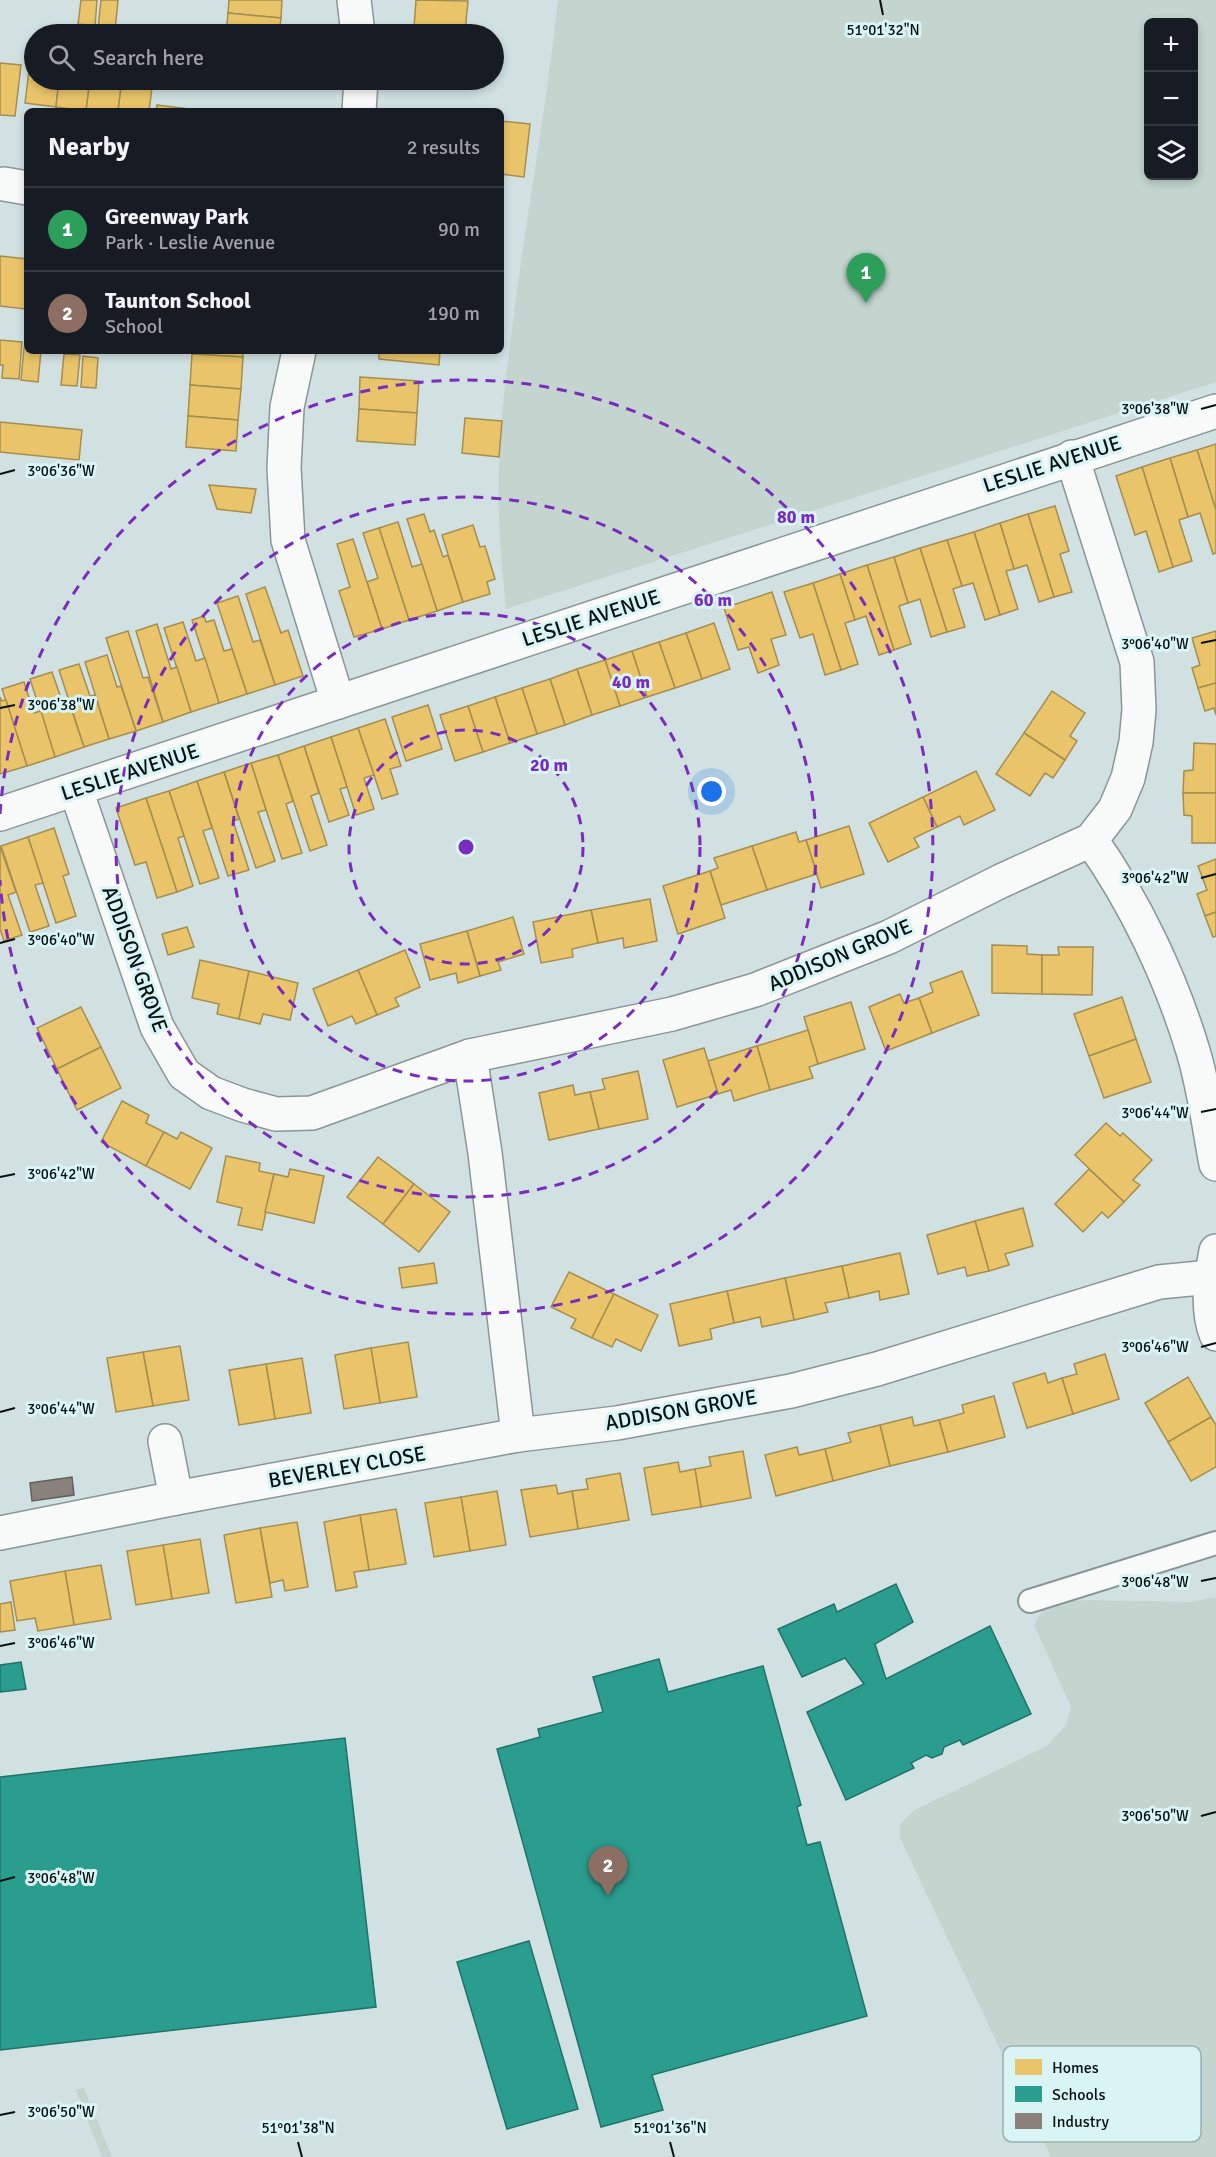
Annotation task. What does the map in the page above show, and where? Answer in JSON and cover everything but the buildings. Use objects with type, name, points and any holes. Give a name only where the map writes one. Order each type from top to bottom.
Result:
[{"type":"street","points":[[354,0],[357,24]]},
{"type":"street","points":[[359,108],[360,90]]},
{"type":"street","points":[[298,354],[287,407],[284,468],[288,540],[338,702]]},
{"type":"street","name":"LESLIE AVENUE","points":[[0,814],[1216,411]]},
{"type":"street","name":"ADDISON GROVE","points":[[76,790],[157,1027],[184,1074],[211,1093],[243,1105],[276,1114],[312,1113],[470,1056],[672,1014],[755,990],[889,937],[1001,881],[1091,840],[1114,809],[1128,778],[1136,742],[1139,711],[1137,662],[1072,457]]},
{"type":"street","points":[[1091,840],[1108,864],[1139,918],[1171,990],[1194,1052],[1216,1164]]},
{"type":"street","points":[[470,1056],[485,1153],[518,1436]]},
{"type":"street","name":"ADDISON GROVE","points":[[518,1436],[617,1423],[791,1391],[877,1369],[1214,1264],[1212,1323],[1216,1334]]},
{"type":"street","name":"BEVERLEY CLOSE","points":[[0,1533],[176,1498],[518,1436]]},
{"type":"street","points":[[165,1441],[176,1498]]},
{"type":"lane","points":[[1030,1601],[1216,1543]]},
{"type":"shaded area","points":[[558,0],[1216,0],[1216,382],[506,609],[499,518],[501,430],[518,287]]},
{"type":"shaded area","points":[[1216,1597],[1216,2157],[1051,2157],[1044,2142],[1201,2142],[1201,2046],[1003,2046],[1003,2056],[900,1838],[900,1824],[913,1811],[1047,1746],[1066,1725],[1071,1707],[1034,1625],[1047,1603],[1085,1600],[1190,1602]]},
{"type":"shaded area","points":[[84,2088],[112,2157],[102,2157],[76,2090]]},
{"type":"place","name":"Greenway Park","points":[[866,303]]},
{"type":"place","name":"Taunton School","points":[[608,1896]]}]
